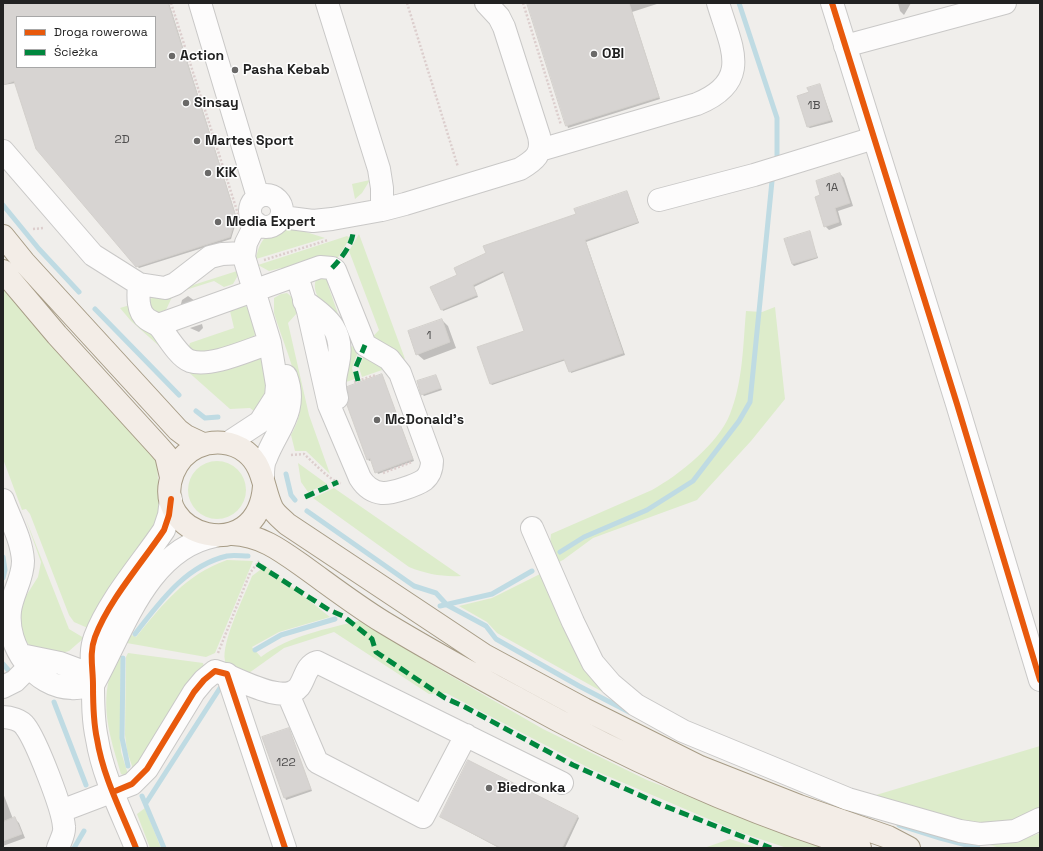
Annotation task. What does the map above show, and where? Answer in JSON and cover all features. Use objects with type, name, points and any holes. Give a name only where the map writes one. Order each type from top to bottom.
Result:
[{"type":"main road","points":[[3,236],[24,262],[178,430],[189,438],[203,444]]},
{"type":"main road","points":[[3,271],[57,335],[160,447],[166,456],[172,477]]},
{"type":"main road","points":[[860,848],[822,836],[750,808],[632,758],[516,698],[382,621],[272,544],[251,536],[223,535],[197,531],[182,520],[175,510],[171,499],[172,477],[176,466],[183,456],[192,449],[203,444],[215,442],[228,443],[246,452],[253,459],[263,481],[273,510],[286,524],[484,656],[584,709],[700,767],[799,806],[888,837],[909,848]]},
{"type":"main road","points":[[223,535],[243,528],[252,520],[259,510],[263,498],[263,481]]},
{"type":"street","points":[[200,3],[258,197]]},
{"type":"street","points":[[327,3],[379,169],[382,188],[382,210]]},
{"type":"street","points":[[282,217],[313,221],[382,210],[520,169],[535,160],[540,150],[539,136],[504,27],[499,17],[486,3]]},
{"type":"street","points":[[540,150],[697,104],[720,92],[728,82],[733,70],[734,59],[718,3]]},
{"type":"street","points":[[832,3],[957,404],[1040,680]]},
{"type":"street","points":[[845,46],[1004,3]]},
{"type":"street","points":[[660,200],[754,175],[874,138]]},
{"type":"street","points":[[3,151],[92,255],[139,284],[154,288],[165,288],[175,284],[210,257],[222,254],[244,253]]},
{"type":"street","points":[[228,443],[260,422],[276,397],[277,385],[270,343],[244,253],[248,220],[253,202],[258,197],[266,194],[276,198],[282,206],[282,217],[275,225],[264,227],[248,220]]},
{"type":"street","points":[[158,325],[320,267],[332,268],[335,270],[366,345],[389,359],[400,373],[430,451],[432,468],[423,480],[390,493],[382,493],[373,491],[365,485],[359,476],[329,405],[297,276]]},
{"type":"street","points":[[139,284],[138,296],[140,308],[145,318],[158,325],[174,345],[190,361],[209,362],[270,343]]},
{"type":"street","points":[[263,481],[265,459],[285,423],[289,401],[288,381],[270,343]]},
{"type":"street","points":[[136,848],[113,792],[97,741],[92,701],[93,685],[90,660],[93,642],[103,620],[122,589],[164,530],[169,515],[171,499]]},
{"type":"street","points":[[3,500],[20,545],[23,561],[21,574],[10,610],[9,626],[13,642],[25,661],[48,682],[72,688],[93,685]]},
{"type":"street","points":[[532,528],[573,622],[593,662],[611,684],[636,705],[684,730],[848,799],[960,831],[980,834],[1015,831],[1040,819]]},
{"type":"street","points":[[93,685],[109,657],[129,613],[156,573],[184,547],[199,539],[223,535]]},
{"type":"street","points":[[60,663],[81,652],[93,642]]},
{"type":"street","points":[[25,661],[60,663],[76,669],[93,685]]},
{"type":"street","points":[[3,687],[15,681],[25,661]]},
{"type":"street","points":[[221,672],[251,686],[272,692],[288,694],[298,688],[313,664],[320,663],[562,783]]},
{"type":"street","points":[[61,811],[132,784],[147,770],[194,692],[204,680],[221,672]]},
{"type":"street","points":[[221,672],[285,848]]},
{"type":"street","points":[[288,694],[318,762],[423,817],[466,735]]},
{"type":"street","points":[[3,717],[10,717],[25,725],[38,751],[61,811],[64,829],[58,848]]},
{"type":"path","points":[[171,3],[248,220]]},
{"type":"path","points":[[407,3],[464,186]]},
{"type":"path","points":[[352,383],[378,374]]},
{"type":"path","points":[[291,455],[304,454],[338,482],[345,483],[359,476],[369,474],[375,475],[418,460]]},
{"type":"path","points":[[221,672],[213,659],[218,653],[250,573],[262,558]]},
{"type":"green space","points":[[370,180],[362,193],[355,199],[352,184]]},
{"type":"green space","points":[[290,227],[325,238],[256,259],[260,246],[267,236],[277,230]]},
{"type":"green space","points":[[359,234],[405,359],[368,342],[379,330],[349,251]]},
{"type":"green space","points":[[347,236],[350,238],[337,259],[335,256],[288,271],[281,268],[269,271],[258,265]]},
{"type":"green space","points":[[237,271],[237,277],[233,284],[224,287],[214,281],[176,293],[172,297],[166,310],[153,314],[143,301]]},
{"type":"green space","points":[[317,277],[328,278],[332,283],[328,285],[349,346],[357,347],[359,349],[352,368],[355,379],[340,384],[316,291],[315,283]]},
{"type":"green space","points":[[3,282],[154,456],[157,463],[160,514],[159,522],[90,629],[74,622],[69,615],[30,514],[26,509],[22,510],[3,459]]},
{"type":"green space","points":[[287,293],[293,299],[297,310],[297,313],[288,323],[309,415],[330,474],[306,451],[295,451],[291,435],[296,425],[299,413],[299,396],[294,373],[274,313],[274,298],[281,294]]},
{"type":"green space","points":[[133,304],[171,354],[256,355],[263,359],[269,392],[259,415],[250,408],[230,409],[131,321],[120,308]]},
{"type":"green space","points":[[243,304],[249,309],[257,329],[253,339],[208,357],[191,352],[189,346],[190,343],[234,328],[230,311],[231,308]]},
{"type":"green space","points":[[775,307],[785,399],[751,441],[697,500],[593,538],[563,560],[555,564],[549,552],[551,534],[663,484],[686,467],[708,447],[725,425],[738,389],[742,363],[746,311],[762,312]]},
{"type":"green space","points":[[364,355],[379,361],[382,370],[362,377],[359,368]]},
{"type":"green space","points":[[217,461],[233,466],[241,474],[246,490],[241,506],[233,514],[217,519],[201,514],[193,506],[188,490],[193,474],[201,466]]},
{"type":"green space","points":[[298,463],[327,484],[308,492],[301,482]]},
{"type":"green space","points":[[334,488],[461,576],[448,576],[422,572],[409,567],[313,498]]},
{"type":"green space","points":[[25,517],[69,629],[84,638],[69,651],[58,654],[30,646],[22,636],[19,614],[24,599],[38,577],[41,562]]},
{"type":"green space","points":[[227,560],[253,561],[215,653],[206,657],[121,642],[127,633],[136,637],[176,591],[187,582],[212,566]]},
{"type":"green space","points":[[263,564],[330,617],[279,632],[252,647],[261,657],[272,649],[296,638],[362,620],[432,665],[543,729],[647,780],[823,848],[787,848],[739,832],[591,769],[446,693],[429,694],[334,632],[284,648],[242,678],[227,667],[225,653],[227,642],[234,618],[252,576],[260,570]]},
{"type":"green space","points":[[544,572],[626,705],[497,633],[487,622],[459,606],[492,598]]},
{"type":"green space","points":[[118,653],[121,653],[121,752],[128,774],[126,776],[121,774],[111,739],[106,703],[111,669]]},
{"type":"green space","points":[[128,653],[203,663],[204,667],[134,772],[127,751],[125,735],[126,657]]},
{"type":"green space","points":[[1040,746],[1040,809],[1006,824],[977,826],[866,798]]},
{"type":"green space","points":[[145,808],[161,848],[150,848],[137,814]]},
{"type":"green space","points":[[1040,833],[1040,848],[1000,848],[983,843],[1019,841]]},
{"type":"green space","points":[[730,839],[758,848],[704,848]]},
{"type":"building","points":[[3,3],[168,3],[236,217],[230,237],[136,267],[36,149],[14,81],[3,85]]},
{"type":"building","name":"OBI","points":[[527,3],[629,3],[659,97],[566,126]]},
{"type":"building","points":[[820,84],[831,120],[807,127],[797,96],[809,92],[807,88]]},
{"type":"building","points":[[840,173],[850,203],[835,208],[839,222],[824,227],[815,197],[820,195],[816,181]]},
{"type":"building","points":[[627,191],[638,222],[585,240],[623,353],[569,372],[564,359],[490,384],[477,347],[524,331],[503,271],[473,285],[477,295],[441,310],[430,287],[457,275],[454,268],[486,253],[483,246],[576,214],[574,209]]},
{"type":"building","points":[[810,231],[817,257],[792,264],[784,239]]},
{"type":"building","points":[[442,319],[450,342],[416,355],[408,331]]},
{"type":"building","name":"McDonald's","points":[[382,374],[413,459],[375,473],[370,458],[367,460],[347,405],[349,401],[347,387]]},
{"type":"building","points":[[436,375],[441,388],[421,395],[417,381]]},
{"type":"building","points":[[289,728],[311,789],[284,798],[262,737]]},
{"type":"building","name":"Biedronka","points":[[468,760],[578,816],[562,848],[501,848],[440,817]]},
{"type":"building","points":[[15,817],[22,834],[3,841],[3,822]]},
{"type":"waterway","points":[[739,3],[777,118],[777,157]]},
{"type":"waterway","points":[[560,552],[584,537],[647,510],[693,481],[739,421],[750,402],[772,181]]},
{"type":"waterway","points":[[3,205],[39,249],[79,292]]},
{"type":"waterway","points":[[95,309],[179,395]]},
{"type":"waterway","points":[[196,411],[205,418],[218,417]]},
{"type":"waterway","points":[[286,474],[291,495],[295,500]]},
{"type":"waterway","points":[[307,511],[414,586],[436,593],[447,605],[486,626],[496,639],[579,686],[629,712]]},
{"type":"waterway","points":[[135,634],[164,598],[198,568],[227,556],[248,556]]},
{"type":"waterway","points":[[3,557],[5,570],[3,578]]},
{"type":"waterway","points":[[440,606],[492,594],[532,571]]},
{"type":"waterway","points":[[255,650],[281,635],[335,619]]},
{"type":"waterway","points":[[123,658],[122,738],[128,766]]},
{"type":"waterway","points":[[3,664],[10,672]]},
{"type":"waterway","points":[[146,803],[220,688]]},
{"type":"waterway","points":[[54,702],[86,785]]},
{"type":"waterway","points":[[142,796],[164,848]]},
{"type":"waterway","points":[[899,825],[978,848]]},
{"type":"waterway","points":[[74,848],[84,831]]},
{"type":"marked path","points":[[332,268],[342,257],[348,247],[353,233]]},
{"type":"marked path","points":[[358,381],[355,369],[365,345]]},
{"type":"marked path","points":[[305,497],[338,482]]},
{"type":"marked path","points":[[257,564],[329,610],[343,616],[372,639],[376,652],[445,698],[465,707],[573,765],[657,803],[771,848]]},
{"type":"cycle path","points":[[832,3],[957,404],[1040,680]]},
{"type":"cycle path","points":[[136,848],[108,781],[100,753],[94,719],[92,649],[95,637],[109,609],[126,582],[164,530],[169,515],[171,499]]},
{"type":"cycle path","points":[[113,792],[132,784],[147,769],[194,692],[204,680],[215,671],[227,674],[285,848]]},
{"type":"place","name":"OBI","points":[[594,54]]},
{"type":"place","name":"Action","points":[[172,56]]},
{"type":"place","name":"Pasha Kebab","points":[[235,70]]},
{"type":"place","name":"Sinsay","points":[[186,103]]},
{"type":"place","name":"Martes Sport","points":[[197,141]]},
{"type":"place","name":"KiK","points":[[208,173]]},
{"type":"place","name":"Media Expert","points":[[218,222]]},
{"type":"place","name":"McDonald's","points":[[377,420]]},
{"type":"place","name":"Biedronka","points":[[489,788]]}]
